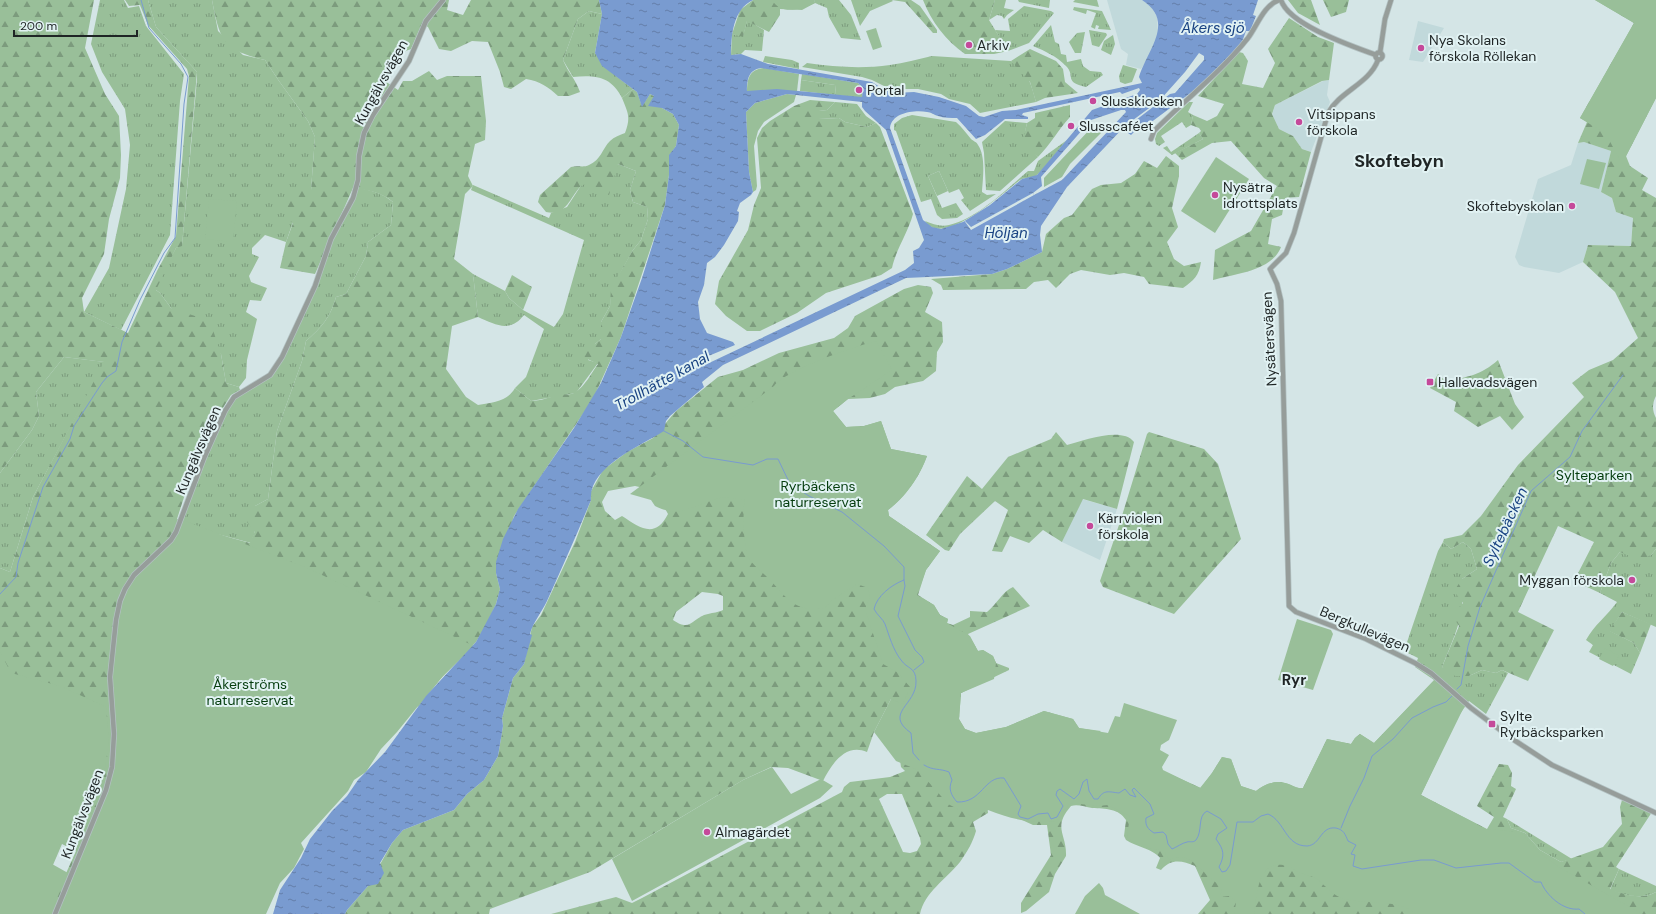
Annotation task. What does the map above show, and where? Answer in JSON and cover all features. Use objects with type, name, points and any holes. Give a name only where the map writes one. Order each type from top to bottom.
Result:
[{"type":"street","points":[[1151,139],[1154,132],[1213,76],[1248,37],[1268,8],[1280,0],[1288,12],[1303,23],[1334,39],[1378,56]]},
{"type":"street","name":"Nysätersvägen","points":[[1289,606],[1281,301],[1277,284],[1270,269],[1286,253],[1294,233],[1328,113],[1336,101],[1372,71],[1378,56],[1385,19],[1391,0]]},
{"type":"street","name":"Kungälvsvägen","points":[[55,914],[106,790],[112,767],[114,746],[110,672],[116,620],[125,589],[134,575],[171,540],[176,532],[204,458],[225,411],[234,397],[270,375],[282,357],[315,286],[332,239],[353,198],[358,180],[359,156],[364,134],[373,114],[408,61],[426,21],[442,4]]},
{"type":"street","name":"Bergkullevägen","points":[[1289,606],[1296,612],[1383,646],[1415,662],[1431,673],[1471,708],[1511,738],[1546,761],[1598,787],[1656,813]]},
{"type":"shaded area","points":[[1107,0],[1142,0],[1151,6],[1157,17],[1158,33],[1151,54],[1141,69],[1126,65],[1128,54],[1121,49]]},
{"type":"shaded area","name":"Nya Skolans förskola Röllekan","points":[[1418,21],[1444,28],[1423,62],[1409,60]]},
{"type":"shaded area","name":"Vitsippans förskola","points":[[1329,80],[1327,95],[1330,102],[1311,152],[1302,149],[1293,136],[1279,129],[1272,115],[1275,105],[1323,81]]},
{"type":"shaded area","name":"Skoftebyskolan","points":[[1584,142],[1611,151],[1601,192],[1612,198],[1616,212],[1633,218],[1631,246],[1588,245],[1583,262],[1559,273],[1519,265],[1515,257],[1538,179],[1571,165],[1578,143]]},
{"type":"shaded area","name":"Kärrviolen förskola","points":[[1082,499],[1117,509],[1100,560],[1062,542]]},
{"type":"green space","points":[[0,0],[94,0],[85,48],[105,94],[119,116],[121,155],[120,178],[109,219],[104,254],[82,298],[84,312],[128,333],[157,271],[176,236],[189,76],[187,69],[148,25],[140,5],[129,6],[125,0],[148,0],[156,27],[197,72],[182,246],[176,248],[156,290],[171,308],[210,321],[221,354],[226,383],[239,387],[240,390],[231,395],[221,411],[187,488],[177,519],[206,531],[250,543],[255,531],[247,522],[255,506],[268,499],[277,431],[302,361],[306,341],[325,322],[336,297],[346,294],[366,256],[368,242],[391,225],[393,202],[379,194],[353,188],[315,274],[280,268],[286,242],[293,223],[284,217],[294,188],[311,190],[315,137],[308,121],[265,60],[240,52],[226,42],[218,25],[212,0],[449,0],[447,10],[463,15],[471,0],[599,0],[602,14],[589,11],[578,19],[563,60],[580,92],[569,96],[558,96],[544,85],[536,81],[526,79],[511,89],[504,87],[500,72],[488,42],[472,41],[451,51],[439,49],[428,27],[422,24],[411,49],[399,54],[388,63],[382,79],[398,90],[403,81],[412,81],[429,71],[437,80],[447,76],[481,76],[486,121],[485,140],[475,144],[468,176],[473,186],[465,194],[454,259],[473,274],[478,317],[452,326],[446,369],[466,397],[478,405],[504,399],[512,393],[515,388],[531,401],[571,394],[579,390],[586,381],[598,364],[583,357],[584,346],[595,344],[601,339],[601,322],[610,306],[611,288],[633,250],[641,240],[648,219],[647,207],[633,202],[630,190],[636,171],[618,164],[609,195],[588,184],[582,185],[563,209],[553,213],[546,212],[538,202],[540,195],[571,167],[585,166],[593,163],[610,141],[625,133],[628,123],[628,115],[622,98],[633,89],[637,92],[642,106],[650,94],[654,96],[662,108],[673,114],[679,125],[676,146],[669,156],[669,175],[665,205],[621,337],[593,399],[514,516],[496,573],[500,589],[496,604],[486,625],[476,642],[443,676],[418,707],[410,697],[89,914],[0,914],[0,568],[10,572],[33,497],[104,362],[64,357],[36,392],[39,416],[32,430],[0,473]],"holes":[[[62,844],[76,851],[63,880],[50,872]]]},
{"type":"green space","points":[[100,0],[124,0],[128,8],[139,6],[146,26],[184,74],[180,101],[170,235],[121,330],[84,312],[109,268],[126,189],[130,145],[125,109],[102,72],[91,44]]},
{"type":"green space","points":[[148,0],[212,0],[218,31],[243,55],[265,60],[308,121],[315,137],[311,190],[293,222],[286,242],[265,235],[252,248],[252,254],[259,257],[249,276],[251,282],[267,288],[261,301],[250,300],[246,312],[257,319],[247,360],[246,378],[239,387],[226,383],[221,354],[171,308],[156,290],[156,286],[176,248],[182,245],[197,72],[156,27]]},
{"type":"green space","points":[[753,0],[814,0],[815,3],[802,10],[780,9],[780,15],[769,32],[747,21],[743,37],[732,34],[740,10]]},
{"type":"green space","points":[[772,0],[814,0],[815,3],[798,9],[786,10],[776,5]]},
{"type":"green space","points":[[814,0],[839,0],[851,15],[861,40],[841,38],[829,17],[827,8],[815,3]]},
{"type":"green space","points":[[851,0],[893,1],[870,11],[860,26]]},
{"type":"green space","points":[[892,0],[911,0],[920,6],[937,30],[937,33],[933,33],[905,2]]},
{"type":"green space","points":[[923,0],[995,0],[989,20],[1008,51],[994,54],[965,54],[945,37],[930,15]]},
{"type":"green space","points":[[995,0],[1006,0],[1004,8],[1014,10],[1004,19],[1002,16],[997,15],[989,20]]},
{"type":"green space","points":[[1018,0],[1050,0],[1049,8],[1019,2]]},
{"type":"green space","points":[[1075,0],[1097,0],[1099,7],[1073,2]]},
{"type":"green space","points":[[1288,0],[1311,0],[1320,25],[1298,13]]},
{"type":"green space","points":[[1323,0],[1349,0],[1346,12],[1331,17]]},
{"type":"green space","name":"Sylteparken","points":[[1595,0],[1656,0],[1656,98],[1626,156],[1630,166],[1648,178],[1642,190],[1656,198],[1656,396],[1653,407],[1656,418],[1656,549],[1651,555],[1639,560],[1620,552],[1611,563],[1600,593],[1574,581],[1594,542],[1558,526],[1518,612],[1554,630],[1528,681],[1502,670],[1496,673],[1482,670],[1469,676],[1455,676],[1442,667],[1459,626],[1452,615],[1463,603],[1454,591],[1462,579],[1477,569],[1471,549],[1463,542],[1451,549],[1443,542],[1444,539],[1462,535],[1481,516],[1518,465],[1584,397],[1572,383],[1589,370],[1613,360],[1638,338],[1615,292],[1583,262],[1588,245],[1631,246],[1633,218],[1616,212],[1612,198],[1601,192],[1611,151],[1584,142],[1578,143],[1587,122],[1580,118],[1634,23]]},
{"type":"green space","points":[[1595,0],[1656,0],[1656,98],[1622,164],[1606,134],[1580,118],[1634,23]]},
{"type":"green space","points":[[1024,6],[1051,11],[1054,13],[1029,43],[1008,51],[995,30],[1010,31],[1008,19]]},
{"type":"green space","points":[[1074,7],[1102,11],[1111,30],[1098,29],[1099,26],[1096,25],[1095,29],[1091,27],[1096,13],[1087,10],[1086,14],[1073,10]]},
{"type":"green space","points":[[589,11],[602,14],[595,53],[616,76],[633,89],[622,98],[613,85],[602,78],[588,76],[573,77],[563,60],[578,19]]},
{"type":"green space","points":[[1289,18],[1318,37],[1334,43],[1329,80],[1322,81],[1275,105],[1272,114],[1279,129],[1293,136],[1302,149],[1311,152],[1299,197],[1285,198],[1282,215],[1272,219],[1268,244],[1281,247],[1270,261],[1252,270],[1213,280],[1215,250],[1251,231],[1277,186],[1264,178],[1231,141],[1212,143],[1182,160],[1175,153],[1203,139],[1199,133],[1201,131],[1199,128],[1191,125],[1193,115],[1207,121],[1217,116],[1224,104],[1198,96],[1239,52],[1243,53],[1248,61],[1242,84],[1263,88],[1275,63],[1268,49]]},
{"type":"green space","points":[[747,20],[764,30],[762,51],[745,50],[741,54],[731,55],[732,34],[743,36]]},
{"type":"green space","points":[[1051,25],[1055,42],[1059,44],[1061,54],[1066,55],[1067,62],[1081,59],[1083,66],[1090,71],[1101,72],[1103,75],[1086,87],[1079,85],[1072,81],[1069,70],[1062,62],[1050,54],[1033,46]]},
{"type":"green space","points":[[876,28],[882,47],[873,50],[866,31]]},
{"type":"green space","points":[[1089,30],[1106,33],[1107,35],[1099,47],[1092,45]]},
{"type":"green space","points":[[1085,32],[1081,53],[1075,53],[1069,42],[1077,33]]},
{"type":"green space","points":[[1113,35],[1115,44],[1111,55],[1101,50],[1104,41]]},
{"type":"green space","points":[[1030,49],[1056,61],[1063,69],[1065,82],[1078,93],[1045,98],[1036,102],[1030,82],[1011,61]]},
{"type":"green space","points":[[765,56],[792,60],[799,63],[799,69],[763,62]]},
{"type":"green space","points":[[932,56],[1011,61],[1025,73],[1036,102],[980,113],[970,104],[949,99],[941,94],[918,89],[890,89],[862,77],[802,67],[807,63],[828,66],[869,67],[900,63]]},
{"type":"green space","points":[[1123,65],[1137,69],[1132,82],[1125,84],[1120,82],[1119,76]]},
{"type":"green space","points":[[764,68],[799,74],[797,91],[747,91],[749,78],[752,72]]},
{"type":"green space","points":[[802,74],[858,83],[863,88],[862,98],[836,95],[835,85],[801,80]]},
{"type":"green space","points":[[801,80],[835,85],[836,95],[800,91]]},
{"type":"green space","points":[[787,94],[796,95],[794,102],[764,122],[758,131],[754,146],[757,186],[756,190],[753,192],[749,172],[746,112],[755,103]]},
{"type":"green space","points":[[810,100],[835,102],[827,110],[819,111],[819,119],[839,118],[845,122],[867,127],[876,123],[880,127],[913,214],[896,254],[892,268],[881,275],[826,293],[797,313],[760,331],[747,331],[726,316],[715,304],[719,281],[748,230],[754,205],[761,188],[757,138],[762,128],[770,121],[794,106]]},
{"type":"green space","points":[[835,102],[857,104],[866,116],[876,123],[867,127],[845,122],[839,118],[819,119],[818,111],[827,110]]},
{"type":"green space","points":[[1189,102],[1193,102],[1188,112],[1193,115],[1191,125],[1186,128],[1182,122],[1161,136],[1165,142],[1159,146],[1156,144],[1155,139],[1157,133]]},
{"type":"green space","points":[[1070,105],[1070,117],[1038,157],[1030,151],[1023,140],[1027,123],[1035,118],[1035,113]]},
{"type":"green space","points":[[912,115],[956,122],[971,139],[977,143],[981,150],[983,161],[982,192],[987,195],[996,194],[970,211],[961,200],[964,198],[959,189],[949,193],[939,171],[928,176],[942,208],[956,203],[963,214],[957,218],[942,219],[937,215],[931,199],[921,202],[896,131],[894,130],[894,124],[902,118]]},
{"type":"green space","points":[[1005,121],[1027,123],[1025,133],[1027,142],[1031,150],[1038,157],[1000,191],[986,190],[982,142]]},
{"type":"green space","points":[[1094,125],[1103,131],[1070,164],[1062,177],[1044,187],[1044,178]]},
{"type":"green space","points":[[1199,133],[1203,139],[1172,155],[1163,148],[1167,146],[1171,152]]},
{"type":"green space","points":[[1067,140],[1037,175],[1020,180],[988,206],[973,216],[945,228],[934,228],[925,221],[946,226],[970,217],[981,210],[1028,171],[1034,171],[1038,161]]},
{"type":"green space","points":[[1166,156],[1179,166],[1179,176],[1172,208],[1178,227],[1167,242],[1174,259],[1184,266],[1201,262],[1199,271],[1195,277],[1183,288],[1149,284],[1144,277],[1124,273],[1110,275],[1081,270],[1070,274],[1056,288],[1048,280],[1034,282],[1026,289],[943,290],[941,285],[931,279],[992,274],[1007,269],[1042,252],[1046,234],[1064,218],[1072,215],[1092,189],[1101,185],[1121,183],[1135,174],[1144,161],[1157,168]]},
{"type":"green space","name":"Nysätra idrottsplats","points":[[1216,157],[1249,179],[1215,233],[1181,211]]},
{"type":"green space","points":[[1587,159],[1606,163],[1599,189],[1580,184]]},
{"type":"green space","points":[[618,164],[636,171],[630,190],[633,202],[647,207],[648,219],[641,240],[633,250],[612,288],[610,306],[601,322],[601,339],[595,344],[588,360],[598,363],[576,393],[531,401],[515,388],[526,377],[544,329],[524,315],[519,321],[508,326],[497,325],[478,317],[473,274],[505,291],[509,298],[523,310],[554,327],[563,314],[584,240],[471,190],[473,185],[549,218],[551,213],[567,207],[582,184],[588,184]]},
{"type":"green space","points":[[939,171],[948,191],[937,196],[928,176]]},
{"type":"green space","points":[[357,188],[376,192],[393,202],[391,225],[368,242],[366,256],[346,294],[336,297],[325,322],[306,341],[302,361],[277,431],[268,499],[255,506],[255,531],[251,543],[206,531],[182,521],[204,462],[230,403],[235,397],[273,372],[284,357],[332,240]]},
{"type":"green space","points":[[209,199],[237,201],[233,242],[205,239]]},
{"type":"green space","points":[[512,275],[532,287],[523,310],[509,298],[505,291]]},
{"type":"green space","points":[[918,285],[931,287],[933,293],[925,312],[942,322],[943,342],[937,352],[936,371],[923,381],[895,387],[885,394],[870,398],[848,399],[833,411],[846,427],[864,426],[881,421],[891,449],[927,456],[924,464],[906,493],[888,510],[889,516],[940,551],[926,570],[918,595],[934,605],[940,615],[948,619],[947,623],[953,625],[970,617],[970,611],[987,612],[1009,589],[1013,587],[1030,606],[968,634],[978,651],[983,650],[993,656],[996,663],[1009,668],[1009,670],[961,693],[959,719],[965,729],[976,733],[1006,727],[1044,711],[1073,719],[1079,728],[1101,731],[1091,739],[1201,788],[1222,757],[1231,759],[1241,786],[1256,791],[1266,785],[1277,782],[1303,788],[1327,739],[1351,744],[1360,734],[1374,743],[1459,714],[1421,795],[1487,829],[1494,817],[1477,806],[1499,764],[1508,765],[1512,773],[1511,786],[1516,789],[1503,817],[1507,819],[1511,828],[1525,833],[1540,850],[1561,862],[1603,847],[1622,824],[1620,807],[1622,800],[1652,812],[1616,867],[1619,869],[1610,889],[1633,896],[1645,896],[1656,892],[1656,914],[1198,914],[1210,900],[1195,866],[1181,862],[1173,862],[1161,870],[1156,868],[1160,858],[1157,855],[1126,840],[1124,836],[1126,820],[1123,816],[1111,810],[1076,805],[1071,806],[1062,820],[1061,826],[1066,848],[1066,856],[1055,874],[1049,892],[1026,911],[1021,913],[1021,903],[1051,855],[1047,825],[1033,825],[987,804],[988,813],[973,822],[976,831],[967,851],[955,868],[926,899],[920,914],[551,914],[616,897],[632,903],[842,792],[844,787],[850,782],[890,777],[905,771],[901,767],[891,699],[874,732],[867,752],[853,750],[846,752],[835,762],[823,781],[788,768],[771,767],[743,780],[590,872],[490,909],[489,914],[345,914],[368,886],[392,843],[403,830],[454,810],[467,794],[484,780],[498,756],[503,726],[502,718],[513,678],[524,664],[532,627],[541,615],[575,542],[591,500],[590,493],[603,470],[627,452],[653,438],[676,411],[718,377],[743,370],[779,353],[834,338],[848,328],[855,316],[904,289]],"holes":[[[635,486],[640,487],[654,496],[668,514],[658,527],[646,529],[622,516],[615,520],[605,511],[602,502],[608,491]],[[702,592],[723,596],[723,610],[698,618],[688,625],[679,624],[673,620],[676,612]],[[887,794],[902,794],[920,838],[921,844],[917,851],[910,853],[903,852],[879,799]]]},
{"type":"green space","name":"Ryrbäckens naturreservat","points":[[876,341],[892,370],[848,399],[833,411],[846,427],[864,426],[881,421],[891,449],[927,456],[911,486],[888,510],[889,516],[940,551],[926,570],[917,595],[934,605],[940,615],[948,619],[947,623],[970,636],[978,651],[983,650],[993,656],[996,663],[994,679],[961,693],[959,719],[965,729],[976,733],[1006,727],[1044,711],[1073,719],[1079,728],[1108,733],[1115,716],[1120,717],[1124,703],[1177,720],[1169,740],[1161,745],[1160,750],[1169,755],[1162,767],[1163,770],[1200,788],[1222,757],[1231,759],[1241,786],[1256,791],[1269,784],[1281,782],[1303,788],[1327,739],[1351,744],[1360,734],[1374,743],[1431,684],[1435,684],[1463,709],[1421,795],[1486,829],[1521,832],[1537,851],[1559,867],[1642,914],[1416,914],[1409,909],[1392,904],[1340,898],[1313,877],[1300,873],[1288,866],[1274,865],[1263,874],[1258,890],[1254,914],[1234,914],[1236,903],[1234,899],[1229,896],[1220,897],[1222,889],[1220,886],[1207,876],[1196,864],[1188,859],[1179,857],[1169,860],[1164,851],[1144,847],[1135,843],[1127,836],[1130,816],[1108,805],[1097,806],[1072,803],[1068,805],[1057,821],[1038,822],[1014,818],[988,810],[975,818],[948,804],[918,770],[896,761],[874,732],[891,699],[903,704],[910,687],[897,672],[883,664],[865,609],[870,596],[868,588],[857,584],[831,601],[825,608],[814,609],[797,605],[790,601],[748,557],[745,546],[744,528],[745,500],[720,498],[681,511],[673,511],[664,510],[655,506],[651,500],[630,494],[792,373],[822,359]]},
{"type":"green space","points":[[64,357],[105,362],[33,497],[10,572],[0,568],[0,473],[32,430],[39,416],[36,392]]},
{"type":"green space","points":[[1498,360],[1515,404],[1524,417],[1512,430],[1500,416],[1478,427],[1454,411],[1456,402],[1430,388],[1438,374],[1446,381],[1474,375],[1486,369]]},
{"type":"green space","points":[[1056,432],[1067,445],[1092,438],[1112,435],[1128,437],[1134,442],[1117,509],[1083,499],[1062,542],[1043,530],[1029,543],[1010,536],[1002,552],[992,551],[1008,510],[995,501],[960,534],[949,551],[945,550],[926,535],[967,476],[982,489],[1008,457],[1051,439]]},
{"type":"green space","points":[[1149,432],[1204,449],[1218,464],[1241,539],[1174,614],[1103,587],[1100,581],[1147,434]]},
{"type":"green space","name":"Åkerströms naturreservat","points":[[183,520],[307,568],[474,646],[440,679],[397,732],[381,749],[366,772],[354,780],[348,791],[301,843],[304,849],[294,868],[280,883],[266,914],[57,914],[82,848],[103,805],[111,782],[116,741],[112,664],[119,603],[138,572],[161,552]]},
{"type":"green space","points":[[1443,542],[1451,549],[1463,542],[1471,549],[1477,569],[1462,579],[1463,592],[1461,614],[1442,667],[1469,676],[1482,670],[1496,673],[1502,670],[1508,673],[1486,714],[1469,701],[1460,714],[1374,743],[1434,680],[1415,667],[1418,658],[1404,651],[1438,551]]},
{"type":"green space","points":[[1656,549],[1656,627],[1622,612],[1610,631],[1634,643],[1640,653],[1631,674],[1589,652],[1593,645],[1586,640],[1617,602],[1600,593],[1611,563],[1620,552],[1651,555]]},
{"type":"green space","points":[[1622,612],[1651,624],[1640,653],[1634,643],[1609,631]]},
{"type":"green space","points":[[1297,619],[1331,630],[1333,634],[1313,690],[1278,680]]},
{"type":"green space","points":[[1605,648],[1619,656],[1613,666],[1599,659]]},
{"type":"green space","points":[[0,652],[9,669],[15,674],[60,686],[106,707],[109,742],[101,791],[77,849],[61,841],[52,864],[68,873],[55,903],[52,914],[0,914]]},
{"type":"green space","name":"Almagärdet","points":[[772,767],[791,794],[821,779],[833,786],[820,798],[632,901],[612,859],[743,780]]},
{"type":"green space","points":[[1507,819],[1572,859],[1561,862],[1540,850],[1525,833],[1511,828]]},
{"type":"green space","points":[[1619,869],[1656,886],[1656,892],[1645,896],[1633,896],[1610,890]]},
{"type":"green space","points":[[1099,883],[1103,888],[1105,895],[1140,914],[1075,914],[1085,896]]},
{"type":"water","points":[[599,0],[753,0],[746,4],[737,16],[734,24],[731,55],[741,54],[768,64],[872,82],[883,89],[894,93],[914,92],[939,97],[966,106],[979,116],[984,117],[1002,111],[1016,110],[1142,83],[1139,77],[1156,37],[1158,27],[1157,18],[1152,9],[1142,0],[1258,0],[1253,15],[1256,16],[1250,31],[1246,31],[1242,42],[1204,83],[1146,126],[1137,129],[1131,135],[1125,131],[1136,120],[1170,94],[1175,93],[1204,60],[1204,56],[1199,53],[1185,72],[1160,100],[1125,126],[1067,187],[1041,226],[1040,235],[1042,252],[1007,269],[992,274],[906,278],[723,365],[702,382],[704,387],[670,416],[666,421],[664,431],[630,451],[607,468],[598,477],[592,488],[591,500],[575,538],[547,601],[531,630],[530,634],[532,635],[524,664],[513,678],[502,718],[503,726],[498,756],[484,780],[467,794],[454,810],[403,830],[392,843],[380,863],[384,873],[378,884],[368,886],[345,914],[273,914],[280,890],[301,858],[310,839],[332,811],[347,796],[358,780],[385,752],[426,696],[476,642],[496,604],[500,589],[496,573],[496,562],[503,539],[518,509],[574,428],[601,383],[621,337],[642,278],[665,205],[669,175],[669,155],[676,146],[679,125],[673,114],[662,108],[648,106],[654,96],[650,94],[642,107],[637,92],[602,66],[595,53],[602,14]],"holes":[[[761,68],[858,83],[863,88],[862,97],[777,89],[747,91],[749,76],[757,69]],[[1139,88],[1140,90],[1137,94],[1092,110],[1037,175],[1022,179],[990,205],[963,222],[941,229],[932,227],[923,220],[890,128],[895,118],[899,115],[922,111],[930,112],[937,116],[957,118],[976,139],[985,135],[1005,119],[1028,119],[1028,117],[1022,115],[1023,113],[1120,92],[1122,94]],[[787,94],[862,102],[862,107],[865,111],[886,130],[924,240],[919,248],[913,251],[914,263],[905,270],[709,363],[706,357],[735,345],[733,342],[707,333],[700,319],[698,302],[704,285],[707,263],[715,257],[724,245],[738,221],[739,212],[737,211],[740,203],[753,192],[749,172],[746,112],[755,103]],[[1121,110],[1125,110],[1126,112],[1062,180],[1034,195],[1033,193],[1042,186],[1041,177],[1091,120]]]},
{"type":"pier","points":[[1033,193],[1034,195],[971,230],[963,219],[971,227]]},
{"type":"waterway","points":[[0,594],[16,577],[18,563],[43,487],[70,439],[74,426],[102,383],[107,377],[116,371],[122,342],[140,300],[164,253],[175,238],[184,104],[188,77],[181,64],[149,28],[141,0]]},
{"type":"waterway","name":"Syltebäcken","points":[[1457,689],[1461,685],[1468,646],[1480,607],[1531,491],[1570,457],[1582,431],[1623,375]]},
{"type":"waterway","points":[[664,431],[683,441],[703,457],[753,465],[767,459],[778,459],[790,484],[809,496],[842,512],[884,546],[904,567],[904,580],[894,585],[881,595],[874,609],[884,622],[898,656],[916,676],[915,689],[912,696],[903,708],[900,720],[903,726],[911,733],[913,753],[919,760]]},
{"type":"waterway","points":[[904,580],[905,586],[898,616],[915,650],[922,657],[924,662],[914,670]]},
{"type":"waterway","name":"Syltebäcken","points":[[1341,828],[1364,778],[1372,756],[1393,739],[1412,718],[1446,702],[1452,696]]},
{"type":"waterway","points":[[924,765],[949,772],[952,780],[950,786],[951,792],[957,802],[972,798],[992,781],[997,778],[1004,778],[1021,806],[1018,814],[1020,817],[1028,819],[1038,814],[1048,813],[1051,819],[1057,817],[1063,806],[1056,795],[1057,791],[1060,789],[1074,799],[1079,794],[1083,782],[1087,779],[1089,791],[1094,799],[1098,799],[1105,792],[1119,793],[1125,789],[1130,795],[1136,797],[1132,790],[1134,788],[1150,804],[1154,814],[1146,818],[1147,827],[1154,833],[1163,832],[1166,835],[1168,844],[1172,849],[1196,840],[1202,816],[1207,811],[1221,819],[1227,828],[1218,834],[1216,839],[1221,846],[1223,853],[1219,867],[1222,872],[1226,871],[1230,865],[1237,822],[1253,822],[1261,816],[1268,814],[1274,817],[1289,838],[1300,845],[1312,845],[1323,833],[1331,828],[1336,828],[1343,831],[1348,841],[1356,845],[1351,854],[1355,855],[1353,866],[1362,869],[1421,860],[1434,860],[1456,868],[1509,863],[1535,882],[1541,882],[1551,897],[1561,905],[1573,909],[1579,909],[1585,914]]},
{"type":"place","name":"Arkiv","points":[[969,45]]},
{"type":"place","name":"Nya Skolans förskola Röllekan","points":[[1421,48]]},
{"type":"place","name":"Portal","points":[[859,90]]},
{"type":"place","name":"Slusskiosken","points":[[1093,101]]},
{"type":"place","name":"Vitsippans förskola","points":[[1299,122]]},
{"type":"place","name":"Slusscaféet","points":[[1071,126]]},
{"type":"place","name":"Nysätra idrottsplats","points":[[1215,195]]},
{"type":"place","name":"Skoftebyskolan","points":[[1572,206]]},
{"type":"place","name":"Hallevadsvägen","points":[[1430,382]]},
{"type":"place","name":"Kärrviolen förskola","points":[[1090,526]]},
{"type":"place","name":"Myggan förskola","points":[[1632,580]]},
{"type":"place","name":"Sylte Ryrbäcksparken","points":[[1492,724]]},
{"type":"place","name":"Almagärdet","points":[[707,832]]},
{"type":"district","name":"Skoftebyn","points":[[1399,161]]},
{"type":"district","name":"Ryr","points":[[1294,680]]},
{"type":"water label","name":"Åkers sjö","points":[[1213,28]]},
{"type":"water label","name":"Höljan","points":[[1006,233]]},
{"type":"water label","name":"Trollhätte kanal","points":[[662,381]]}]
